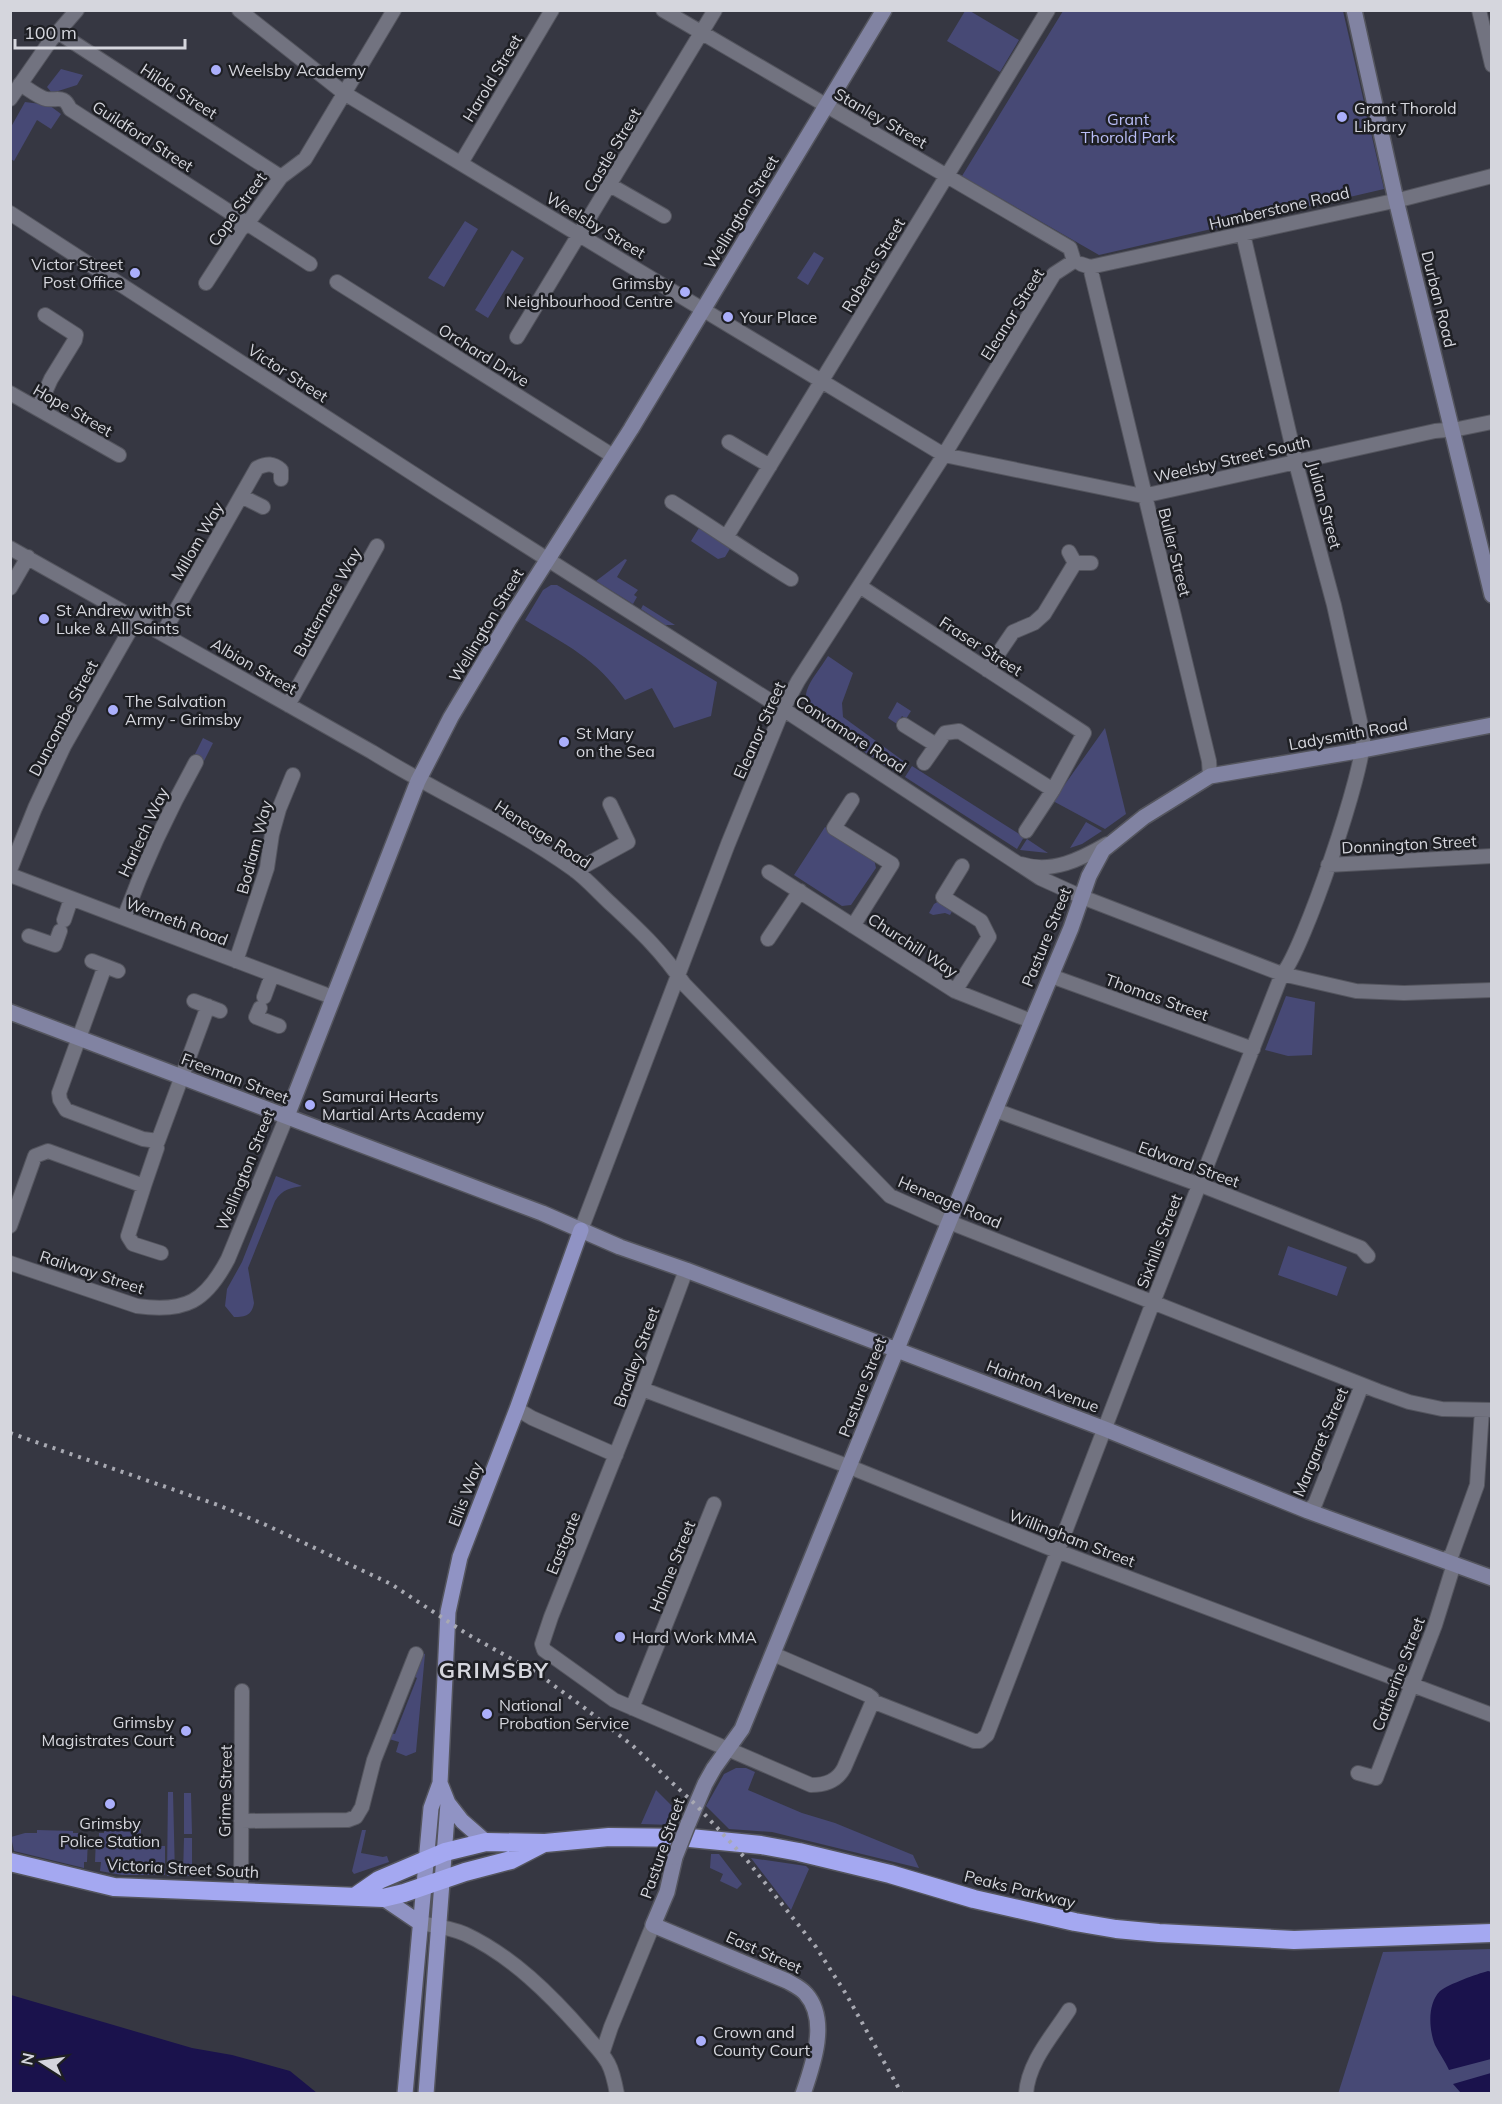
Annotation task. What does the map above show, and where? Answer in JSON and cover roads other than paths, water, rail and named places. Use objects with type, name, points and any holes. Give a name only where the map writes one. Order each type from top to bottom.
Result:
[{"type":"highway","name":"Peaks Parkway","points":[[445,1852],[486,1842],[544,1843],[609,1837],[690,1838],[761,1845],[799,1852],[878,1871],[974,1899],[1075,1922],[1159,1933],[1294,1940],[1491,1933]]},
{"type":"highway","name":"Peaks Parkway","points":[[424,1887],[465,1872],[511,1860],[544,1843]]},
{"type":"highway","points":[[356,1896],[379,1880],[445,1852]]},
{"type":"highway","name":"Victoria Street South","points":[[10,1862],[114,1887],[382,1898],[424,1887]]},
{"type":"main road","name":"Ellis Way","points":[[405,2094],[431,1808],[440,1783],[448,1612],[460,1557],[517,1409],[581,1230]]},
{"type":"main road","name":"Ellis Way","points":[[426,2094],[448,1803],[440,1783]]},
{"type":"main road","points":[[448,1803],[462,1821],[486,1842]]},
{"type":"main road","points":[[382,1898],[420,1923]]},
{"type":"street","points":[[10,99],[51,40],[77,10]]},
{"type":"street","name":"Weelsby Street","points":[[239,10],[342,97],[461,163],[944,455]]},
{"type":"street","name":"Cope Street","points":[[206,283],[241,229],[281,177],[305,159],[394,10]]},
{"type":"street","name":"Harold Street","points":[[461,163],[552,10]]},
{"type":"street","name":"Stanley Street","points":[[663,10],[1070,248],[1074,261]]},
{"type":"street","name":"Castle Street","points":[[517,337],[715,10]]},
{"type":"street","name":"Wellington Street","points":[[199,1299],[218,1277],[228,1259],[418,781],[451,717],[613,456],[884,10]]},
{"type":"street","name":"Roberts Street","points":[[727,536],[1048,10]]},
{"type":"street","name":"Durban Road","points":[[1354,10],[1396,200],[1453,429],[1491,595]]},
{"type":"street","points":[[1479,10],[1491,65]]},
{"type":"street","name":"Hilda Street","points":[[59,33],[281,177]]},
{"type":"street","name":"Guildford Street","points":[[20,84],[46,99],[58,98],[68,103],[70,109],[247,224]]},
{"type":"street","name":"Humberstone Road","points":[[1090,267],[1396,200],[1491,176]]},
{"type":"street","points":[[610,184],[664,216]]},
{"type":"street","name":"Victor Street","points":[[10,213],[548,559]]},
{"type":"street","points":[[247,224],[310,264]]},
{"type":"street","name":"Julian Street","points":[[1243,234],[1296,461],[1334,605],[1363,735],[1363,750]]},
{"type":"street","points":[[1074,261],[1090,267]]},
{"type":"street","name":"Eleanor Street","points":[[581,1230],[783,709],[798,681],[861,587],[944,455],[1054,274],[1074,261]]},
{"type":"street","name":"Buller Street","points":[[1090,267],[1143,496],[1209,761],[1210,776]]},
{"type":"street","name":"Orchard Drive","points":[[337,282],[613,456]]},
{"type":"street","points":[[38,408],[51,379],[76,335],[45,315]]},
{"type":"street","name":"Hope Street","points":[[10,393],[119,455]]},
{"type":"street","name":"Weelsby Street South","points":[[944,455],[1143,496],[1435,431],[1491,422]]},
{"type":"street","points":[[729,442],[770,466]]},
{"type":"street","name":"Millom Way","points":[[163,633],[257,468],[273,464],[282,474],[281,479]]},
{"type":"street","name":"Millom Way","points":[[241,496],[263,507]]},
{"type":"street","points":[[672,502],[727,536],[735,545],[791,579]]},
{"type":"street","name":"Buttermere Way","points":[[288,705],[377,546]]},
{"type":"street","name":"Albion Street","points":[[10,548],[372,752],[418,781]]},
{"type":"street","points":[[10,588],[28,557]]},
{"type":"street","points":[[987,670],[1013,632],[1034,623],[1044,614],[1072,558],[1091,563]]},
{"type":"street","name":"Convamore Road","points":[[548,559],[783,709],[866,766],[1040,878],[1082,897],[1282,974],[1356,991],[1404,993],[1491,990]]},
{"type":"street","name":"Fraser Street","points":[[861,587],[1084,733],[1053,790]]},
{"type":"street","name":"Duncombe Street","points":[[10,870],[35,808],[64,746],[137,618]]},
{"type":"street","points":[[904,725],[936,745]]},
{"type":"street","name":"Ladysmith Road","points":[[1210,776],[1491,725]]},
{"type":"street","points":[[924,763],[945,733],[959,731],[1053,790],[1026,831]]},
{"type":"street","name":"Sixhills Street","points":[[872,1700],[980,1742],[987,1735],[1153,1302],[1282,974],[1288,968],[1328,864],[1345,818],[1363,750]]},
{"type":"street","name":"Harlech Way","points":[[124,918],[170,809],[196,762]]},
{"type":"street","name":"Bodiam Way","points":[[236,961],[267,868],[272,834],[292,775]]},
{"type":"street","name":"Pasture Street","points":[[602,2054],[667,1892],[675,1857],[688,1824],[705,1784],[742,1729],[850,1467],[895,1350],[1098,859],[1103,850],[1114,840],[1210,776]]},
{"type":"street","name":"Heneage Road","points":[[418,781],[486,816],[575,871],[658,948],[690,989],[890,1196],[948,1221],[1409,1402],[1442,1409],[1486,1410]]},
{"type":"street","name":"Churchill Way","points":[[852,800],[834,828],[892,864],[853,926]]},
{"type":"street","points":[[575,871],[628,842],[609,804]]},
{"type":"street","name":"Convamore Road","points":[[1014,860],[1030,866],[1062,865],[1085,856],[1114,840]]},
{"type":"street","name":"Donnington Street","points":[[1328,864],[1491,856]]},
{"type":"street","name":"Churchill Way","points":[[955,991],[989,937],[981,921],[943,897],[962,866]]},
{"type":"street","name":"Churchill Way","points":[[769,872],[955,991],[1031,1021]]},
{"type":"street","name":"Werneth Road","points":[[10,875],[332,997]]},
{"type":"street","points":[[768,939],[800,891]]},
{"type":"street","points":[[29,936],[60,936],[71,899]]},
{"type":"street","points":[[92,961],[112,969],[79,1038],[59,1093],[60,1100],[66,1110],[149,1141],[159,1141]]},
{"type":"street","points":[[272,975],[258,1010],[279,1026]]},
{"type":"street","name":"Thomas Street","points":[[1051,976],[1253,1049]]},
{"type":"street","points":[[161,1253],[133,1244],[128,1236],[207,1006]]},
{"type":"street","name":"Freeman Street","points":[[10,1012],[542,1213],[581,1230]]},
{"type":"street","name":"Edward Street","points":[[995,1110],[1361,1248],[1368,1256]]},
{"type":"street","points":[[10,1226],[35,1156],[40,1153],[48,1151],[144,1186]]},
{"type":"street","name":"Hainton Avenue","points":[[581,1230],[620,1247],[1105,1428],[1308,1511],[1491,1578]]},
{"type":"street","name":"Railway Street","points":[[10,1263],[137,1306],[169,1307],[199,1299]]},
{"type":"street","name":"Bradley Street","points":[[616,1455],[686,1270]]},
{"type":"street","name":"Margaret Street","points":[[1308,1511],[1315,1504],[1362,1385]]},
{"type":"street","name":"Willingham Street","points":[[642,1389],[850,1467],[1058,1551],[1491,1715]]},
{"type":"street","points":[[517,1409],[532,1418],[616,1455]]},
{"type":"street","name":"Catherine Street","points":[[1358,1773],[1376,1778],[1435,1625],[1452,1554],[1477,1485],[1486,1410]]},
{"type":"street","name":"Eastgate","points":[[616,1455],[550,1617],[542,1644],[544,1650],[556,1660],[614,1700],[632,1708]]},
{"type":"street","name":"Holme Street","points":[[632,1708],[714,1504]]},
{"type":"street","points":[[241,1821],[348,1820],[356,1817],[362,1807],[374,1760],[416,1654]]},
{"type":"street","points":[[632,1708],[811,1785],[825,1784],[840,1775],[872,1700],[868,1695],[773,1654]]},
{"type":"street","name":"Grime Street","points":[[240,1892],[242,1691]]},
{"type":"street","points":[[420,1923],[440,1926],[466,1935],[504,1956],[553,2000],[602,2054],[609,2064],[616,2094]]},
{"type":"street","name":"East Street","points":[[653,1925],[801,1989],[812,2002],[817,2024],[815,2047],[805,2088]]},
{"type":"street","points":[[1026,2094],[1029,2075],[1034,2064],[1069,2010]]},
{"type":"railway","points":[[10,1433],[218,1505],[391,1584],[467,1634],[537,1673],[586,1709],[633,1746],[696,1805],[746,1859],[816,1947],[846,1994],[902,2094]]},
{"type":"place","name":"Weelsby Academy","points":[[216,70]]},
{"type":"place","name":"Grant Thorold Library","points":[[1342,117]]},
{"type":"place","name":"Victor Street Post Office","points":[[135,273]]},
{"type":"place","name":"Grimsby Neighbourhood Centre","points":[[685,292]]},
{"type":"place","name":"Your Place","points":[[728,317]]},
{"type":"place","name":"St Andrew with St Luke & All Saints","points":[[44,619]]},
{"type":"place","name":"The Salvation Army - Grimsby","points":[[113,710]]},
{"type":"place","name":"St Mary on the Sea","points":[[564,742]]},
{"type":"place","name":"Samurai Hearts Martial Arts Academy","points":[[310,1105]]},
{"type":"place","name":"Hard Work MMA","points":[[620,1637]]},
{"type":"place","name":"National Probation Service","points":[[487,1714]]},
{"type":"place","name":"Grimsby Magistrates Court","points":[[186,1731]]},
{"type":"place","name":"Grimsby Police Station","points":[[110,1804]]},
{"type":"place","name":"Crown and County Court","points":[[701,2041]]},
{"type":"district","name":"GRIMSBY","points":[[494,1670]]},
{"type":"park label","name":"Grant Thorold Park","points":[[1128,128]]}]
